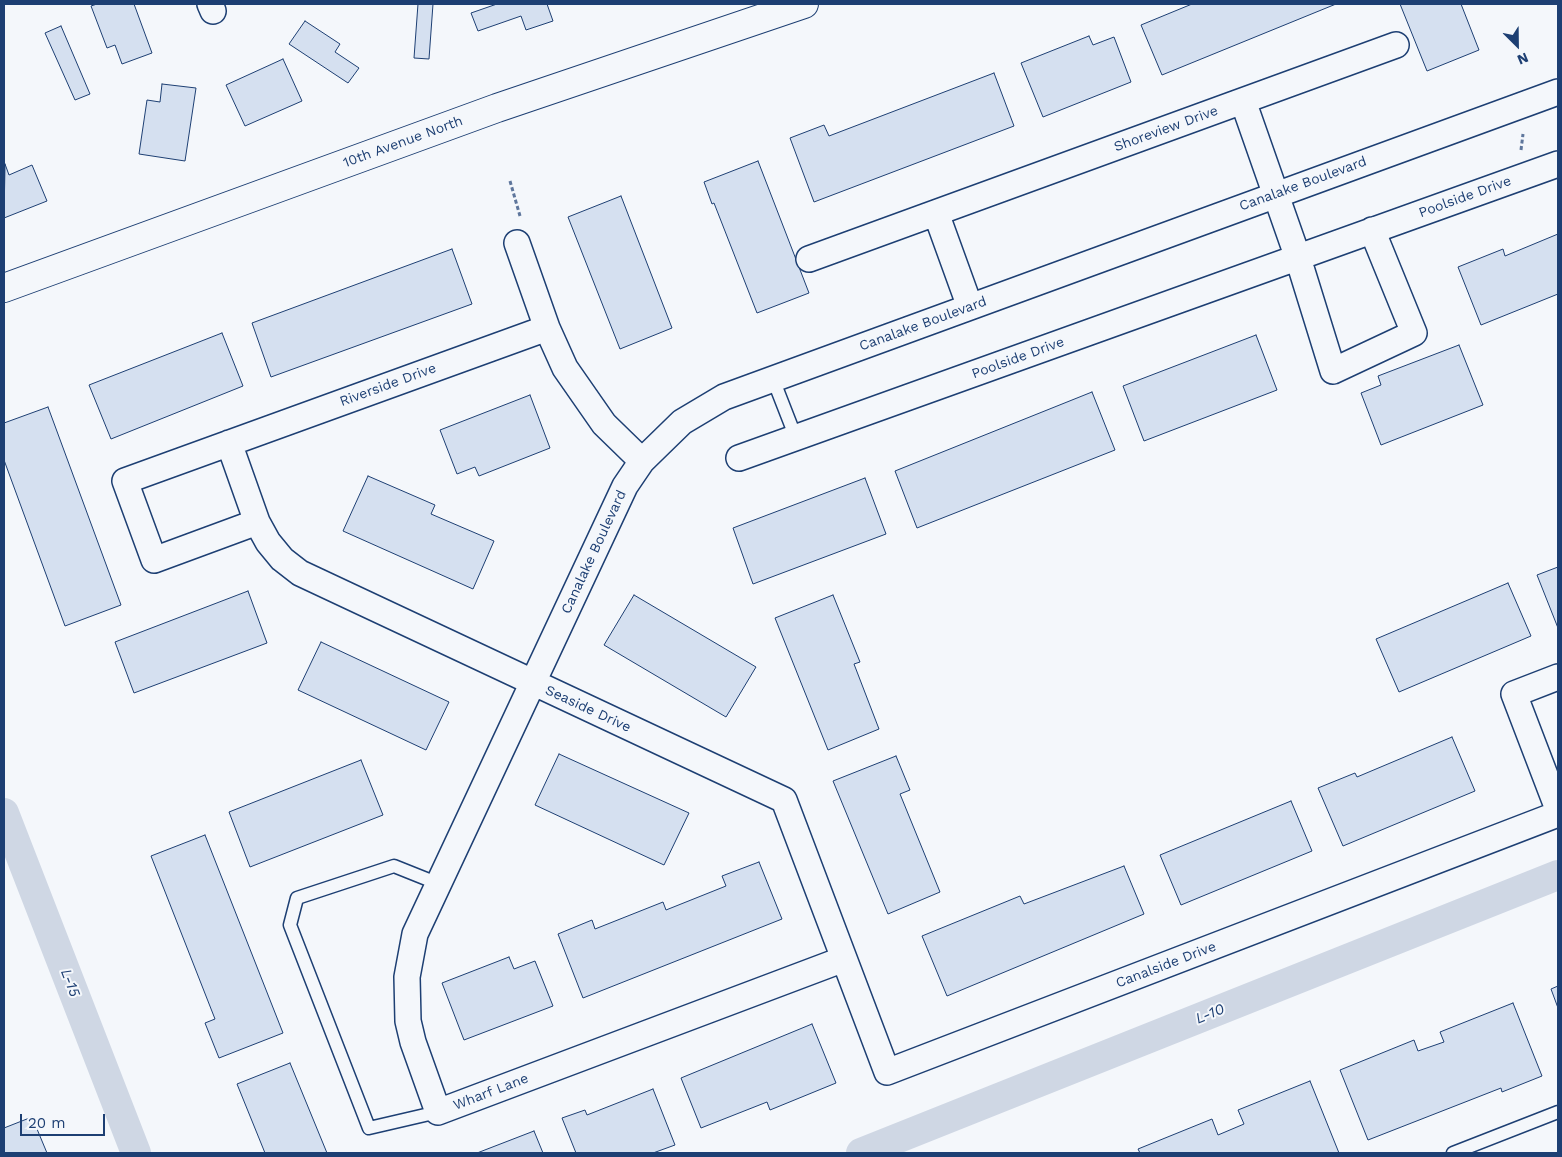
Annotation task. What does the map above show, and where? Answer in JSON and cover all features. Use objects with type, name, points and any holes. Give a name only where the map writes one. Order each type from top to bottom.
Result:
[{"type":"street","name":"10th Avenue North","points":[[4,288],[497,108],[804,4]]},
{"type":"street","name":"Shoreview Drive","points":[[809,259],[1396,45]]},
{"type":"street","name":"Canalake Boulevard","points":[[485,784],[625,486],[642,461],[664,438],[702,408],[724,397],[1558,92]]},
{"type":"street","points":[[1243,101],[1298,258],[1332,371],[1414,333],[1372,230]]},
{"type":"street","name":"Poolside Drive","points":[[739,458],[1558,164]]},
{"type":"street","points":[[936,213],[970,307]]},
{"type":"street","points":[[517,243],[547,328],[565,368],[604,424],[642,461]]},
{"type":"street","name":"Riverside Drive","points":[[257,522],[154,560],[125,481],[547,328]]},
{"type":"street","points":[[229,443],[257,522]]},
{"type":"street","name":"Seaside Drive","points":[[257,522],[272,548],[282,559],[300,573],[784,800],[844,959]]},
{"type":"street","points":[[1558,677],[1514,694],[1558,809]]},
{"type":"street","name":"Wharf Lane","points":[[485,784],[416,934],[407,977],[406,999],[413,1042],[438,1112],[844,959]]},
{"type":"street","name":"Canalside Drive","points":[[844,959],[887,1072],[1558,814]]},
{"type":"lane","points":[[774,379],[796,438]]},
{"type":"lane","points":[[438,1112],[369,1128],[290,925],[297,898],[394,866],[439,884]]},
{"type":"lane","points":[[1453,1153],[1558,1112]]},
{"type":"path","points":[[510,181],[520,216],[517,243]]},
{"type":"building","points":[[97,4],[134,4],[152,53],[122,64],[115,45],[107,48],[91,6]]},
{"type":"building","points":[[418,4],[433,4],[429,59],[414,58]]},
{"type":"building","points":[[497,4],[547,4],[553,21],[526,30],[521,16],[478,31],[471,13]]},
{"type":"building","points":[[1192,4],[1336,4],[1162,75],[1141,25]]},
{"type":"building","points":[[1400,4],[1461,4],[1479,50],[1427,71]]},
{"type":"building","points":[[305,21],[340,44],[335,52],[359,68],[348,83],[289,44]]},
{"type":"building","points":[[61,26],[90,94],[75,100],[45,33]]},
{"type":"building","points":[[1089,36],[1093,45],[1114,37],[1131,82],[1043,117],[1021,63]]},
{"type":"building","points":[[283,59],[302,101],[245,126],[226,85]]},
{"type":"building","points":[[994,73],[1014,126],[814,202],[790,138],[824,125],[829,136]]},
{"type":"building","points":[[162,84],[196,88],[185,161],[139,154],[147,100],[160,102]]},
{"type":"building","points":[[758,161],[809,293],[757,313],[704,182]]},
{"type":"building","points":[[5,164],[9,175],[32,165],[47,201],[4,218]]},
{"type":"building","points":[[621,196],[672,328],[620,349],[568,217]]},
{"type":"building","points":[[1558,234],[1558,294],[1481,325],[1458,267],[1503,249],[1505,256]]},
{"type":"building","points":[[452,249],[472,304],[271,377],[252,323]]},
{"type":"building","points":[[222,333],[243,386],[111,439],[89,385]]},
{"type":"building","points":[[1256,335],[1277,390],[1144,441],[1123,386]]},
{"type":"building","points":[[1459,345],[1483,405],[1381,445],[1361,393],[1381,385],[1378,376]]},
{"type":"building","points":[[1092,392],[1115,450],[917,528],[895,471]]},
{"type":"building","points":[[530,395],[550,448],[479,476],[475,467],[457,474],[440,430]]},
{"type":"building","points":[[48,407],[121,605],[65,626],[4,460],[4,423]]},
{"type":"building","points":[[368,476],[435,505],[431,514],[494,541],[473,589],[343,531]]},
{"type":"building","points":[[865,478],[886,534],[753,584],[733,528]]},
{"type":"building","points":[[1558,567],[1558,628],[1537,575]]},
{"type":"building","points":[[1508,583],[1531,636],[1399,692],[1376,639]]},
{"type":"building","points":[[248,591],[267,643],[134,693],[115,642]]},
{"type":"building","points":[[634,595],[756,667],[726,717],[604,645]]},
{"type":"building","points":[[833,595],[860,662],[854,664],[879,729],[828,750],[775,618]]},
{"type":"building","points":[[321,642],[449,702],[426,750],[298,690]]},
{"type":"building","points":[[1452,737],[1475,791],[1343,846],[1318,788],[1355,773],[1357,777]]},
{"type":"building","points":[[559,754],[689,813],[664,865],[535,805]]},
{"type":"building","points":[[896,756],[910,790],[900,794],[940,892],[888,914],[833,781]]},
{"type":"building","points":[[361,760],[383,815],[250,867],[229,812]]},
{"type":"building","points":[[1291,801],[1312,851],[1181,905],[1160,855]]},
{"type":"building","points":[[205,835],[283,1033],[219,1058],[205,1023],[215,1019],[151,856]]},
{"type":"building","points":[[759,862],[782,919],[583,998],[558,934],[592,920],[595,929],[663,902],[666,910],[726,886],[722,876]]},
{"type":"building","points":[[1124,866],[1144,914],[947,996],[922,936],[1020,896],[1024,904]]},
{"type":"building","points":[[509,957],[514,969],[535,961],[553,1006],[464,1040],[442,983]]},
{"type":"building","points":[[1558,986],[1558,1008],[1551,989]]},
{"type":"building","points":[[1513,1003],[1542,1076],[1502,1092],[1501,1088],[1368,1140],[1340,1070],[1414,1040],[1418,1051],[1444,1042],[1440,1032]]},
{"type":"building","points":[[812,1024],[836,1083],[770,1110],[767,1102],[701,1128],[681,1078]]},
{"type":"building","points":[[290,1063],[327,1153],[265,1153],[237,1084]]},
{"type":"building","points":[[1310,1081],[1339,1153],[1140,1153],[1138,1149],[1212,1119],[1218,1135],[1244,1124],[1238,1110]]},
{"type":"building","points":[[653,1089],[675,1145],[653,1153],[576,1153],[562,1118],[585,1110],[587,1115]]},
{"type":"building","points":[[32,1117],[47,1153],[4,1153],[4,1128]]},
{"type":"building","points":[[534,1131],[543,1153],[477,1153]]},
{"type":"waterway","name":"L-15","points":[[4,813],[136,1153]]},
{"type":"waterway","name":"L-10","points":[[861,1153],[1558,875]]}]
